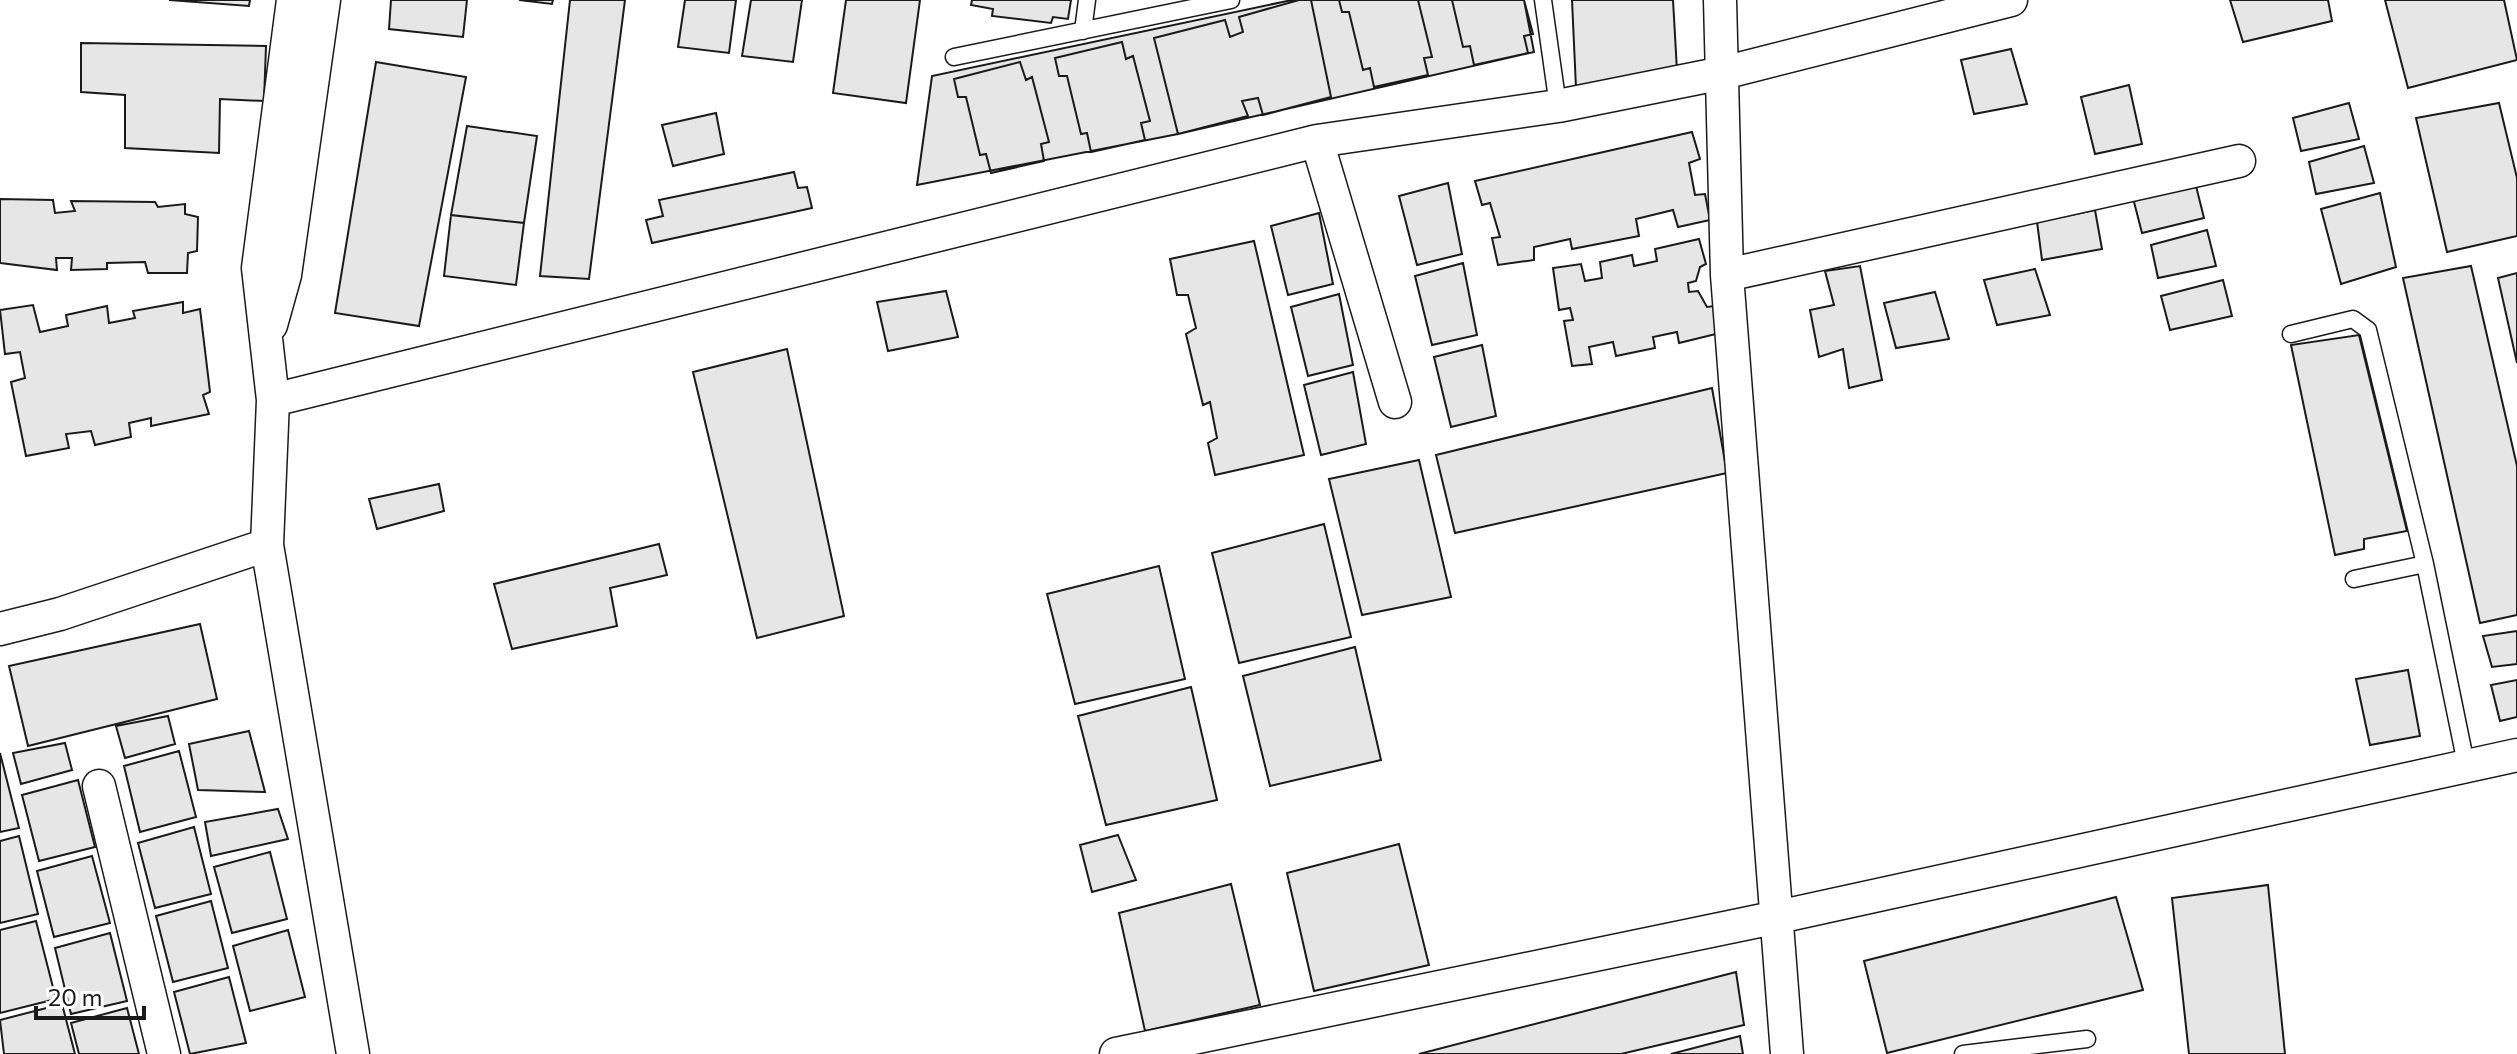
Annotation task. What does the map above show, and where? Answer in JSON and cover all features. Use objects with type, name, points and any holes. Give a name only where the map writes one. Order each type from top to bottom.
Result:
[{"type":"street","points":[[293,0],[258,268],[273,400],[267,545],[353,1054]]},
{"type":"street","points":[[266,340],[285,275],[324,0]]},
{"type":"street","points":[[1720,0],[1727,275],[1787,1054]]},
{"type":"street","points":[[273,400],[1317,141],[1558,106],[1723,73],[2011,0]]},
{"type":"street","points":[[1317,141],[1395,402]]},
{"type":"street","points":[[1727,275],[2239,161]]},
{"type":"street","points":[[0,629],[60,614],[267,545]]},
{"type":"street","points":[[1116,1054],[1778,917],[2517,755]]},
{"type":"street","points":[[99,786],[164,1054]]},
{"type":"lane","points":[[1083,31],[1087,0]]},
{"type":"lane","points":[[954,57],[1231,0]]},
{"type":"lane","points":[[1543,0],[1558,106]]},
{"type":"lane","points":[[2291,334],[2353,319],[2368,330],[2425,564],[2466,764]]},
{"type":"lane","points":[[2354,579],[2425,564]]},
{"type":"lane","points":[[1963,1054],[2087,1039]]},
{"type":"building","points":[[169,0],[250,0],[249,6]]},
{"type":"building","points":[[391,0],[467,0],[463,37],[389,29]]},
{"type":"building","points":[[519,0],[553,0],[552,4]]},
{"type":"building","points":[[570,0],[625,0],[589,279],[540,276]]},
{"type":"building","points":[[685,0],[736,0],[729,53],[678,47]]},
{"type":"building","points":[[751,0],[802,0],[793,62],[742,56]]},
{"type":"building","points":[[846,0],[920,0],[906,103],[833,93]]},
{"type":"building","points":[[972,0],[1071,0],[1068,19],[1053,17],[1051,23],[992,16],[993,9],[971,5]]},
{"type":"building","points":[[1292,0],[1524,0],[1534,52],[1178,134],[917,185],[932,76]]},
{"type":"building","points":[[1299,0],[1311,0],[1331,97],[1263,115],[1258,98],[1242,101],[1248,116],[1178,134],[1154,38],[1225,20],[1230,37],[1243,32],[1239,17]]},
{"type":"building","points":[[1339,0],[1418,0],[1432,57],[1424,58],[1428,75],[1374,87],[1370,68],[1363,70],[1349,12],[1342,12]]},
{"type":"building","points":[[1452,0],[1524,0],[1533,34],[1524,36],[1528,53],[1474,65],[1470,46],[1463,47]]},
{"type":"building","points":[[1572,0],[1673,0],[1677,71],[1576,88]]},
{"type":"building","points":[[2230,0],[2328,0],[2332,21],[2243,42]]},
{"type":"building","points":[[2385,0],[2504,0],[2517,60],[2408,88]]},
{"type":"building","points":[[1122,42],[1126,59],[1133,56],[1150,121],[1141,123],[1145,140],[1091,152],[1087,133],[1081,134],[1067,76],[1059,76],[1055,58]]},
{"type":"building","points":[[81,43],[266,46],[264,101],[220,99],[219,153],[125,148],[125,95],[81,92]]},
{"type":"building","points":[[2011,49],[2027,104],[1974,114],[1961,60]]},
{"type":"building","points":[[376,62],[466,77],[419,326],[335,313]]},
{"type":"building","points":[[1020,62],[1026,80],[1032,77],[1049,142],[1041,144],[1044,161],[991,173],[986,154],[980,155],[966,97],[958,97],[954,79]]},
{"type":"building","points":[[2129,85],[2142,144],[2095,154],[2081,97]]},
{"type":"building","points":[[2349,103],[2359,139],[2301,151],[2293,118]]},
{"type":"building","points":[[2499,103],[2517,178],[2517,236],[2447,252],[2416,118]]},
{"type":"building","points":[[716,113],[724,154],[673,166],[662,125]]},
{"type":"building","points":[[467,126],[537,136],[524,223],[451,215]]},
{"type":"building","points":[[1692,132],[1700,159],[1689,163],[1695,195],[1705,194],[1710,220],[1678,227],[1673,210],[1636,219],[1639,236],[1572,249],[1570,239],[1534,247],[1534,260],[1498,265],[1492,238],[1500,237],[1490,203],[1482,205],[1475,181]]},
{"type":"building","points":[[2364,146],[2374,183],[2316,194],[2309,162]]},
{"type":"building","points":[[794,172],[798,188],[807,187],[812,208],[652,243],[646,220],[663,216],[659,200]]},
{"type":"building","points":[[2195,182],[2204,218],[2142,233],[2133,198]]},
{"type":"building","points":[[1448,183],[1462,254],[1417,265],[1399,196]]},
{"type":"building","points":[[2380,193],[2396,267],[2341,284],[2321,209]]},
{"type":"building","points":[[0,199],[53,200],[55,213],[75,211],[71,201],[155,202],[158,207],[185,204],[185,214],[198,217],[197,251],[188,253],[187,273],[148,273],[145,262],[107,263],[107,269],[71,270],[72,258],[56,258],[57,270],[0,263]]},
{"type":"building","points":[[2095,210],[2102,249],[2042,260],[2037,222]]},
{"type":"building","points":[[1319,213],[1333,284],[1288,295],[1271,226]]},
{"type":"building","points":[[451,215],[524,223],[516,285],[444,276]]},
{"type":"building","points":[[2207,230],[2216,266],[2158,278],[2151,245]]},
{"type":"building","points":[[1699,239],[1706,264],[1700,267],[1696,281],[1688,283],[1689,292],[1698,291],[1707,307],[1714,306],[1720,333],[1679,343],[1677,332],[1653,337],[1655,348],[1616,356],[1613,342],[1589,347],[1592,364],[1572,366],[1564,321],[1573,320],[1570,308],[1559,310],[1553,268],[1581,264],[1585,281],[1602,278],[1600,262],[1632,255],[1634,266],[1657,261],[1655,249]]},
{"type":"building","points":[[1254,241],[1304,455],[1215,475],[1208,443],[1217,438],[1210,402],[1203,405],[1186,334],[1196,328],[1188,295],[1177,295],[1170,259]]},
{"type":"building","points":[[1463,263],[1477,335],[1432,345],[1415,276]]},
{"type":"building","points":[[1860,266],[1882,380],[1849,388],[1843,349],[1819,357],[1810,310],[1834,305],[1825,271]]},
{"type":"building","points":[[2471,266],[2517,466],[2517,615],[2480,623],[2403,278]]},
{"type":"building","points":[[2035,269],[2050,315],[1997,325],[1984,280]]},
{"type":"building","points":[[2517,273],[2517,363],[2498,278]]},
{"type":"building","points":[[2223,280],[2232,316],[2170,330],[2161,296]]},
{"type":"building","points":[[946,291],[958,337],[888,351],[877,302]]},
{"type":"building","points":[[1935,292],[1949,339],[1896,348],[1884,303]]},
{"type":"building","points":[[1339,294],[1353,365],[1308,376],[1291,307]]},
{"type":"building","points":[[183,302],[183,313],[200,309],[210,392],[203,395],[209,414],[151,426],[151,418],[129,423],[131,437],[95,445],[91,431],[66,434],[69,448],[26,456],[11,382],[25,378],[20,352],[5,354],[0,310],[33,305],[40,332],[68,326],[66,315],[107,306],[109,323],[135,318],[133,311]]},
{"type":"building","points":[[2359,335],[2407,531],[2364,539],[2364,549],[2335,555],[2291,345]]},
{"type":"building","points":[[1482,345],[1496,416],[1451,427],[1434,357]]},
{"type":"building","points":[[787,349],[844,616],[757,638],[693,372]]},
{"type":"building","points":[[1353,372],[1366,444],[1321,455],[1304,385]]},
{"type":"building","points":[[1712,388],[1727,473],[1455,533],[1436,455]]},
{"type":"building","points":[[1419,460],[1451,597],[1362,615],[1329,479]]},
{"type":"building","points":[[439,484],[444,511],[377,529],[369,499]]},
{"type":"building","points":[[1324,524],[1351,637],[1239,663],[1212,553]]},
{"type":"building","points":[[659,544],[667,575],[610,588],[617,626],[512,649],[494,584]]},
{"type":"building","points":[[1159,566],[1185,679],[1075,704],[1047,594]]},
{"type":"building","points":[[200,624],[217,699],[28,746],[9,666]]},
{"type":"building","points":[[2517,631],[2517,664],[2492,667],[2483,636]]},
{"type":"building","points":[[1355,647],[1381,760],[1270,786],[1243,676]]},
{"type":"building","points":[[2408,670],[2420,736],[2370,745],[2356,679]]},
{"type":"building","points":[[2517,680],[2517,717],[2500,721],[2491,685]]},
{"type":"building","points":[[1191,687],[1217,800],[1106,825],[1078,716]]},
{"type":"building","points":[[168,716],[175,744],[125,758],[116,726]]},
{"type":"building","points":[[249,731],[265,792],[198,790],[189,744]]},
{"type":"building","points":[[65,743],[72,770],[21,784],[13,753]]},
{"type":"building","points":[[179,751],[196,817],[140,832],[124,766]]},
{"type":"building","points":[[0,753],[19,828],[0,832]]},
{"type":"building","points":[[78,780],[95,847],[39,861],[22,795]]},
{"type":"building","points":[[278,809],[288,839],[211,856],[205,822]]},
{"type":"building","points":[[194,827],[211,894],[155,908],[138,843]]},
{"type":"building","points":[[1118,835],[1136,880],[1092,892],[1080,845]]},
{"type":"building","points":[[19,836],[38,914],[0,923],[0,841]]},
{"type":"building","points":[[1399,844],[1429,965],[1314,991],[1287,873]]},
{"type":"building","points":[[270,852],[287,919],[232,933],[214,867]]},
{"type":"building","points":[[92,856],[110,923],[54,937],[37,871]]},
{"type":"building","points":[[1231,884],[1260,1005],[1145,1031],[1119,913]]},
{"type":"building","points":[[2268,885],[2285,1054],[2189,1054],[2172,898]]},
{"type":"building","points":[[2116,897],[2143,990],[1887,1053],[1864,961]]},
{"type":"building","points":[[211,901],[228,968],[173,982],[156,916]]},
{"type":"building","points":[[36,921],[56,999],[0,1013],[0,930]]},
{"type":"building","points":[[288,930],[305,997],[250,1011],[233,946]]},
{"type":"building","points":[[110,933],[127,1001],[71,1014],[55,948]]},
{"type":"building","points":[[1736,972],[1744,1025],[1621,1054],[1419,1054]]},
{"type":"building","points":[[229,977],[246,1043],[190,1054],[174,992]]},
{"type":"building","points":[[62,1004],[75,1054],[4,1054],[0,1020]]},
{"type":"building","points":[[127,1008],[139,1054],[79,1054],[71,1023]]},
{"type":"building","points":[[1740,1036],[1743,1054],[1671,1054]]}]
